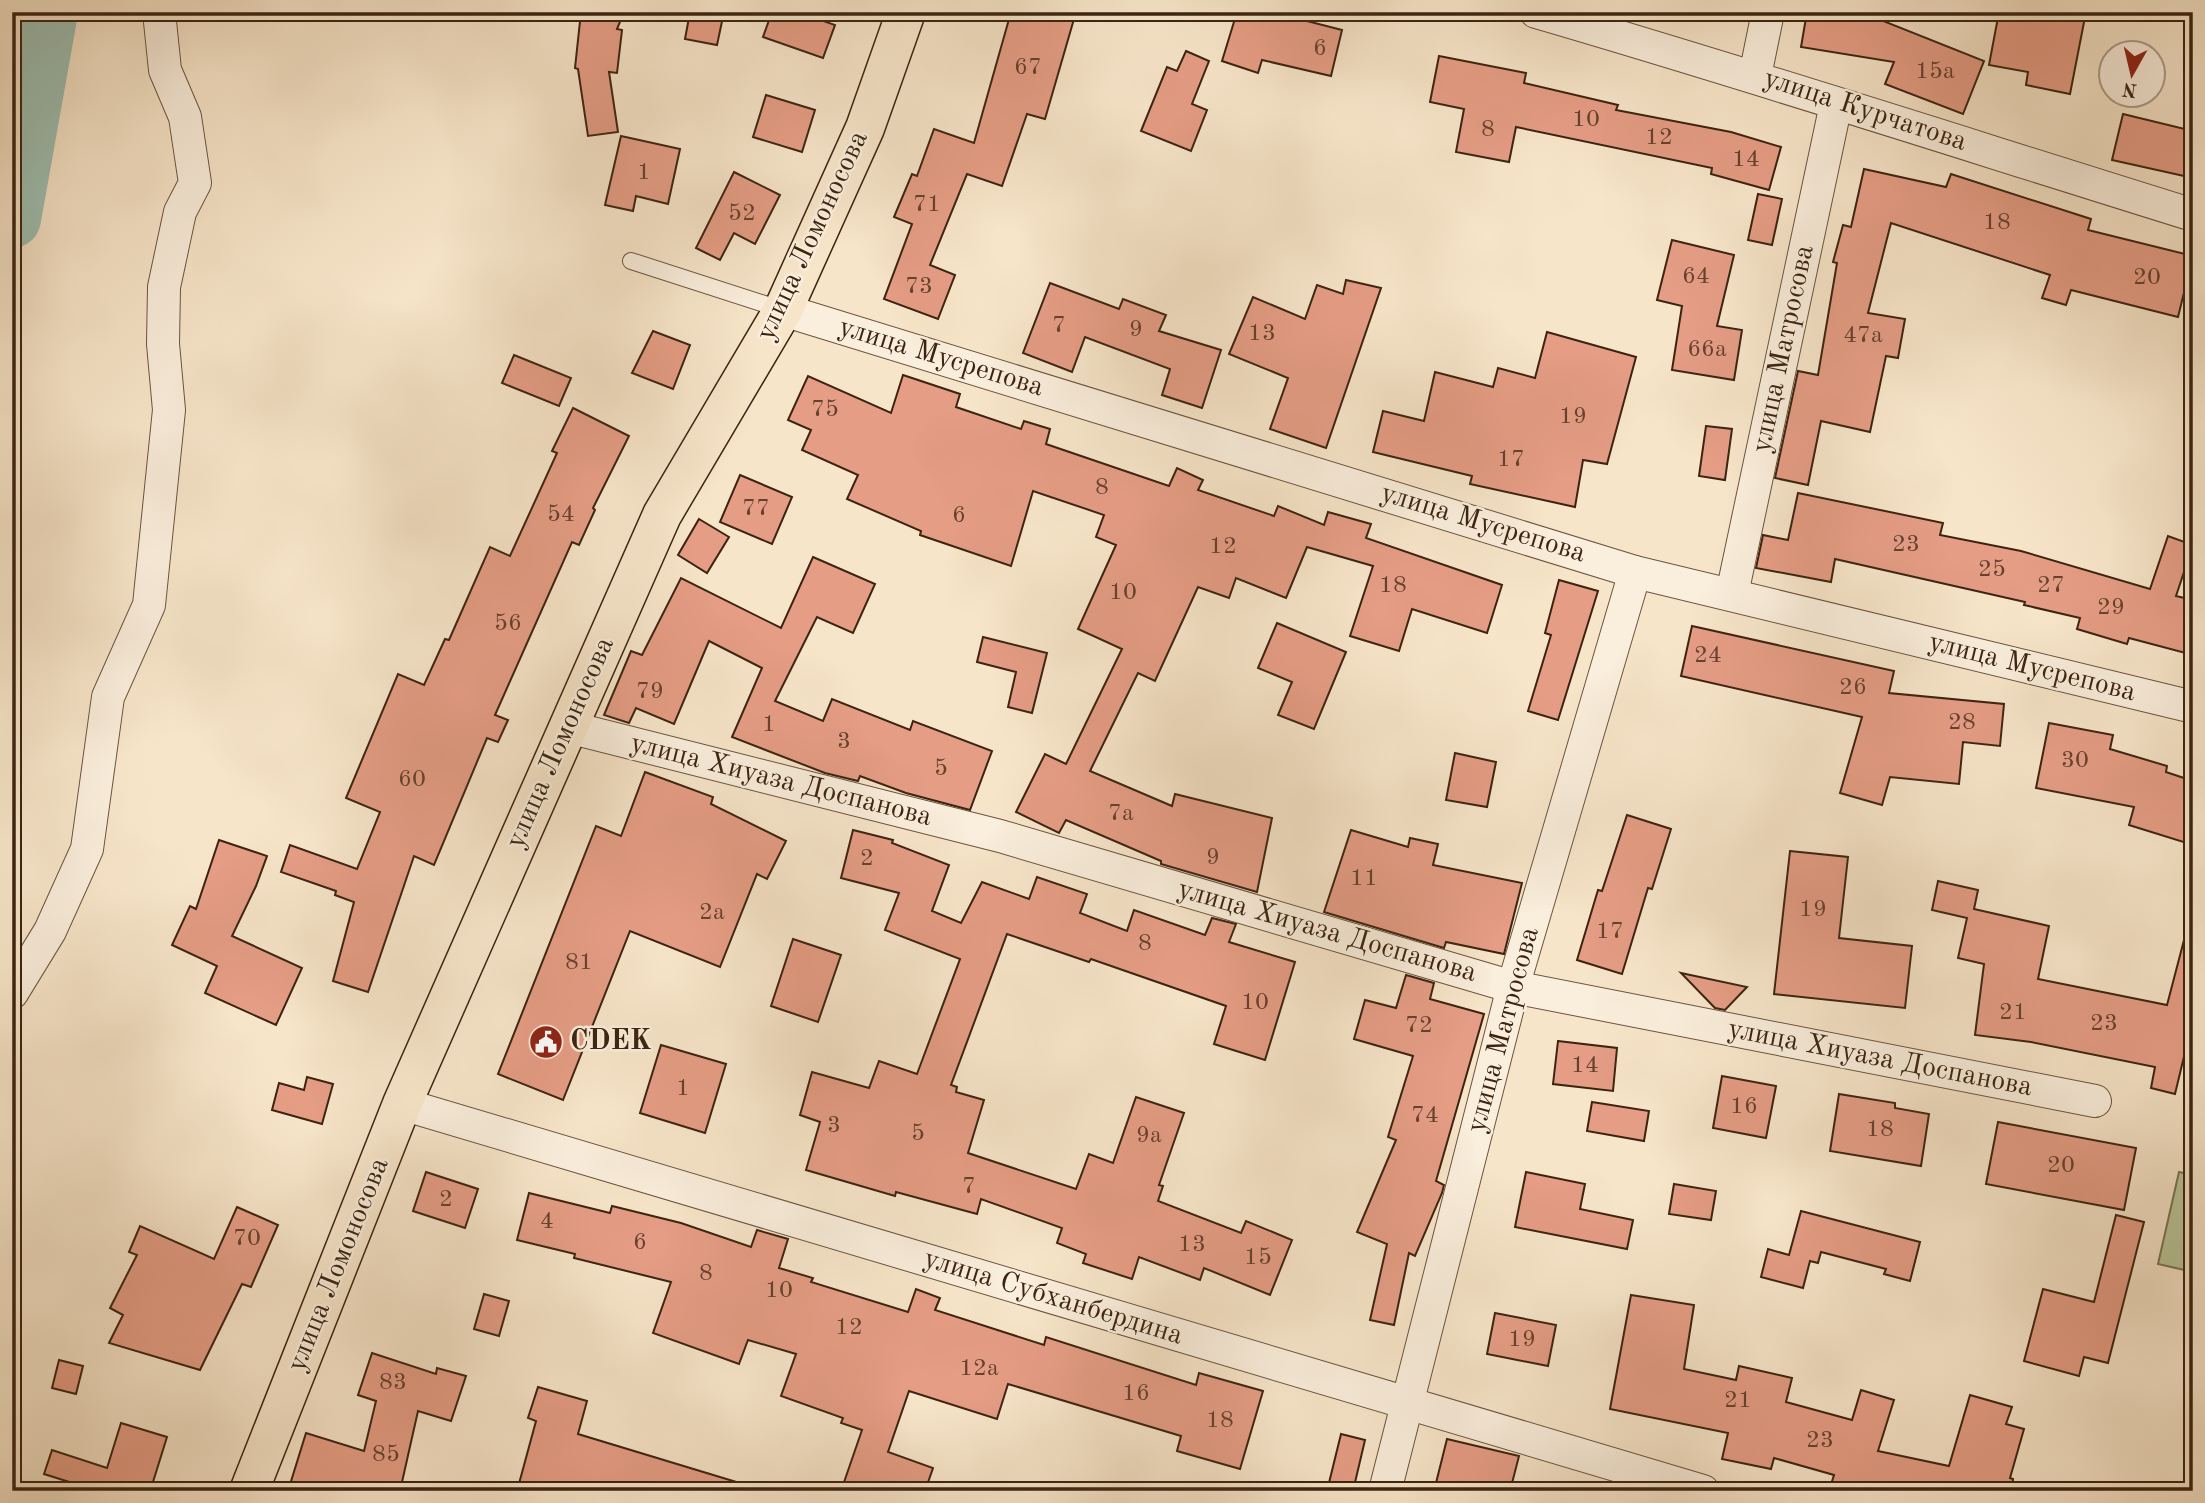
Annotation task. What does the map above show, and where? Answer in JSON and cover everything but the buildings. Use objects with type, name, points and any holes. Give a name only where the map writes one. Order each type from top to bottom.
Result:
[{"type":"main road","name":"улица Ломоносова","points":[[249,1491],[402,1104],[662,514],[783,310],[865,128],[906,12]]},
{"type":"street","points":[[12,993],[50,931],[87,849],[108,697],[149,606],[169,410],[163,344],[164,287],[180,212],[195,183],[185,117],[165,70],[159,12]]},
{"type":"street","name":"улица Курчатова","points":[[1536,12],[1755,75],[1836,104],[2193,215]]},
{"type":"street","points":[[1755,75],[1768,12]]},
{"type":"street","name":"улица Матросова","points":[[1732,594],[1836,104]]},
{"type":"street","name":"улица Мусрепова","points":[[783,310],[1635,572],[2193,707]]},
{"type":"street","name":"улица Матросова","points":[[1385,1491],[1513,987],[1635,572]]},
{"type":"street","name":"улица Хиуаза Доспанова","points":[[568,727],[1000,836],[1513,987],[2095,1101]]},
{"type":"street","name":"улица Субханбердина","points":[[402,1104],[1703,1491]]},
{"type":"lane","points":[[631,261],[783,310]]},
{"type":"green space","points":[[2179,1172],[2193,1175],[2193,1272],[2158,1264]]},
{"type":"waterway","points":[[12,219],[49,12]]},
{"type":"place","name":"CDEK","points":[[546,1042]]}]
